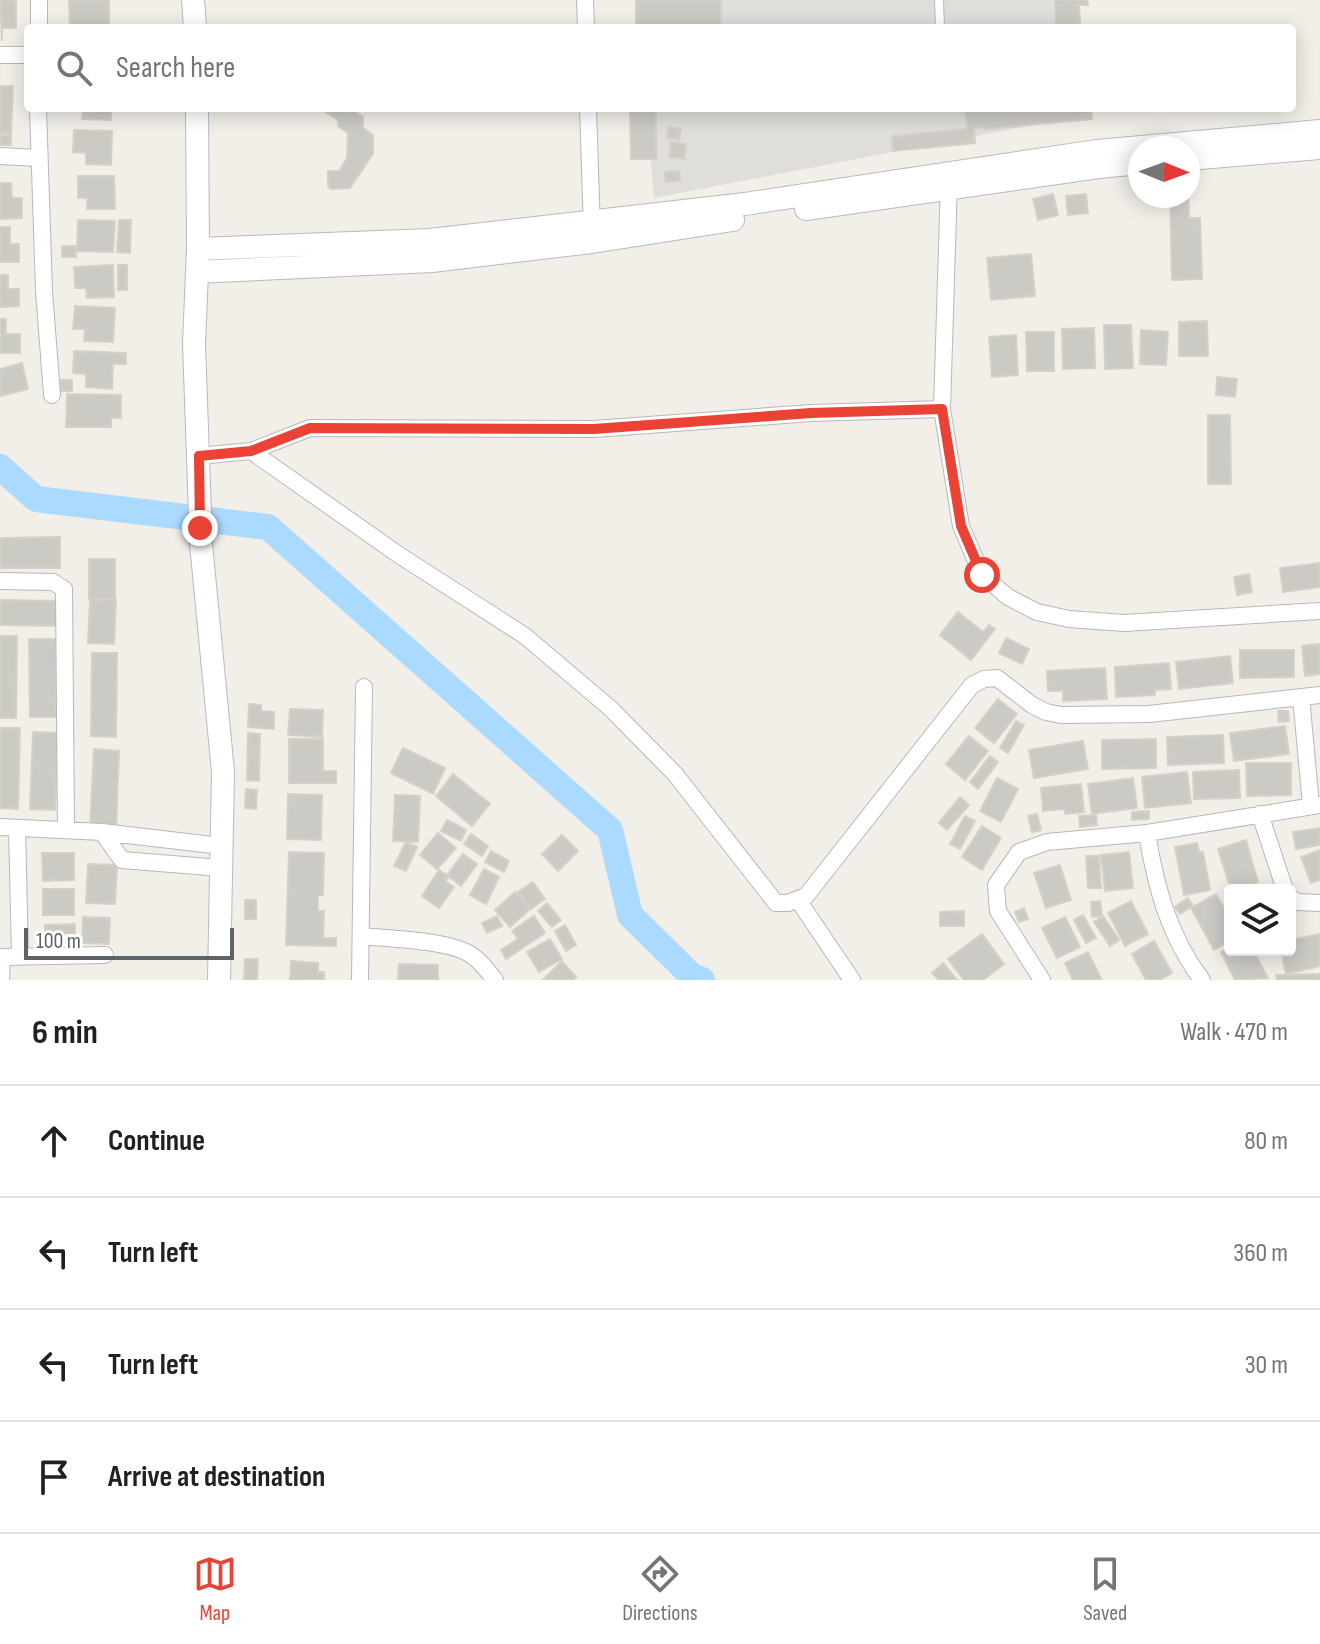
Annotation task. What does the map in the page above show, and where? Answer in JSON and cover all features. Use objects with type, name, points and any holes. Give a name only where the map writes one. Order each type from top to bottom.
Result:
[{"type":"street","points":[[39,0],[39,24]]},
{"type":"street","points":[[193,0],[195,24]]},
{"type":"street","points":[[585,0],[586,24]]},
{"type":"street","points":[[0,55],[24,55]]},
{"type":"street","points":[[38,112],[44,291],[52,395]]},
{"type":"street","points":[[197,112],[198,249],[194,343],[200,528],[223,772],[219,980]]},
{"type":"street","points":[[588,112],[592,232]]},
{"type":"street","points":[[949,181],[1097,151],[1320,131]]},
{"type":"street","points":[[1200,158],[1320,148]]},
{"type":"street","points":[[0,156],[38,158]]},
{"type":"street","points":[[197,272],[432,261],[745,204],[1128,164]]},
{"type":"street","points":[[949,181],[942,409],[961,526],[982,575],[1037,612],[1069,619],[1124,623],[1320,611]]},
{"type":"street","points":[[198,249],[592,232]]},
{"type":"street","points":[[199,456],[251,451],[310,428],[594,429],[811,413],[942,409]]},
{"type":"street","points":[[251,451],[399,555],[525,636],[610,708],[675,774],[776,903],[806,896],[972,685],[984,679],[997,678],[1032,705],[1061,715],[1149,714],[1320,695]]},
{"type":"street","points":[[0,581],[53,582],[64,589],[66,830]]},
{"type":"street","points":[[360,980],[364,687]]},
{"type":"street","points":[[1042,980],[998,911],[996,885],[1019,852],[1047,842],[1147,833],[1316,805],[1301,697]]},
{"type":"street","points":[[1260,814],[1283,884]]},
{"type":"street","points":[[20,956],[8,828],[102,832],[221,846]]},
{"type":"street","points":[[102,832],[122,860],[221,868]]},
{"type":"street","points":[[1147,833],[1165,914],[1177,942],[1202,980]]},
{"type":"street","points":[[798,900],[852,980]]},
{"type":"street","points":[[1296,901],[1320,903]]},
{"type":"street","points":[[361,936],[449,946],[468,953],[495,980]]},
{"type":"street","points":[[1,980],[2,957],[105,955]]},
{"type":"lane","points":[[939,0],[940,24]]},
{"type":"shaded area","points":[[637,0],[1065,0],[1066,24],[639,24]]},
{"type":"shaded area","points":[[646,112],[1068,112],[1069,118],[654,198]]},
{"type":"building","points":[[0,0],[16,0],[16,28],[2,28],[2,41]]},
{"type":"building","points":[[69,0],[109,0],[109,24],[70,24]]},
{"type":"building","points":[[636,0],[721,0],[721,24],[636,24]]},
{"type":"building","points":[[1055,0],[1087,0],[1088,5],[1079,5],[1080,23],[1056,24]]},
{"type":"building","points":[[0,86],[13,86],[11,134],[0,133]]},
{"type":"building","points":[[83,112],[111,112],[111,120],[82,119]]},
{"type":"building","points":[[326,112],[356,112],[363,117],[363,128],[373,135],[373,154],[350,188],[331,189],[328,186],[328,171],[339,171],[347,158],[348,133],[338,126],[338,120]]},
{"type":"building","points":[[630,112],[656,112],[656,159],[631,159]]},
{"type":"building","points":[[965,112],[1091,112],[1092,119],[974,128],[975,143],[893,151],[892,136],[967,129]]},
{"type":"building","points":[[669,127],[681,129],[679,140],[667,138]]},
{"type":"building","points":[[74,130],[112,131],[111,165],[86,164],[86,153],[73,152]]},
{"type":"building","points":[[0,135],[11,136],[11,145],[0,145]]},
{"type":"building","points":[[671,142],[686,144],[685,159],[669,157]]},
{"type":"building","points":[[679,171],[680,181],[665,182],[665,172]]},
{"type":"building","points":[[78,176],[114,176],[115,209],[87,209],[87,198],[78,198]]},
{"type":"building","points":[[0,183],[11,183],[12,198],[22,198],[22,218],[0,219]]},
{"type":"building","points":[[1053,194],[1058,215],[1038,220],[1033,199]]},
{"type":"building","points":[[1086,194],[1088,213],[1068,215],[1066,196]]},
{"type":"building","points":[[1170,208],[1189,208],[1189,218],[1200,218],[1202,279],[1172,280]]},
{"type":"building","points":[[78,220],[115,221],[113,252],[77,251]]},
{"type":"building","points":[[119,220],[131,220],[130,253],[117,252]]},
{"type":"building","points":[[0,227],[10,227],[10,244],[19,244],[19,262],[0,262]]},
{"type":"building","points":[[62,246],[76,246],[76,257],[62,257]]},
{"type":"building","points":[[1031,254],[1035,296],[991,300],[987,258]]},
{"type":"building","points":[[113,265],[114,297],[87,298],[86,288],[75,288],[74,267]]},
{"type":"building","points":[[118,265],[127,265],[127,290],[118,290]]},
{"type":"building","points":[[0,275],[8,275],[8,289],[19,289],[19,306],[0,307]]},
{"type":"building","points":[[75,306],[115,308],[113,342],[84,341],[85,329],[73,329]]},
{"type":"building","points":[[0,319],[6,319],[6,334],[20,334],[20,353],[0,353]]},
{"type":"building","points":[[1207,321],[1208,356],[1179,356],[1179,322]]},
{"type":"building","points":[[1104,325],[1131,325],[1133,368],[1105,369]]},
{"type":"building","points":[[1094,328],[1095,368],[1063,369],[1062,329]]},
{"type":"building","points":[[1141,330],[1168,332],[1166,365],[1140,364]]},
{"type":"building","points":[[1026,332],[1054,332],[1054,371],[1027,371]]},
{"type":"building","points":[[1016,335],[1018,375],[992,377],[989,337]]},
{"type":"building","points":[[74,351],[126,353],[126,364],[113,364],[112,389],[86,387],[86,374],[73,373]]},
{"type":"building","points":[[22,363],[28,389],[0,396],[0,369]]},
{"type":"building","points":[[1217,377],[1237,379],[1235,397],[1216,395]]},
{"type":"building","points":[[61,380],[72,380],[72,391],[61,391]]},
{"type":"building","points":[[67,394],[121,395],[121,418],[111,418],[111,427],[66,427]]},
{"type":"building","points":[[1208,415],[1230,415],[1231,484],[1208,484]]},
{"type":"building","points":[[60,537],[60,568],[0,568],[0,538]]},
{"type":"building","points":[[89,559],[115,559],[115,599],[89,599]]},
{"type":"building","points":[[1320,563],[1320,587],[1283,592],[1280,568]]},
{"type":"building","points":[[1249,574],[1252,592],[1237,595],[1234,577]]},
{"type":"building","points":[[90,599],[116,600],[114,644],[88,643]]},
{"type":"building","points":[[0,600],[60,601],[59,626],[0,625]]},
{"type":"building","points":[[958,612],[983,632],[989,625],[995,629],[971,660],[940,635]]},
{"type":"building","points":[[0,636],[17,636],[16,718],[0,718]]},
{"type":"building","points":[[1006,638],[1029,649],[1022,664],[999,653]]},
{"type":"building","points":[[29,639],[56,639],[56,717],[30,717]]},
{"type":"building","points":[[1320,644],[1320,674],[1305,676],[1302,646]]},
{"type":"building","points":[[1240,650],[1294,650],[1294,677],[1240,678]]},
{"type":"building","points":[[92,653],[117,653],[116,737],[91,736]]},
{"type":"building","points":[[1230,656],[1233,683],[1179,689],[1176,662]]},
{"type":"building","points":[[1169,663],[1171,689],[1155,690],[1155,695],[1116,697],[1115,667]]},
{"type":"building","points":[[1105,668],[1107,699],[1063,701],[1063,691],[1048,691],[1047,671]]},
{"type":"building","points":[[998,699],[1017,714],[994,743],[975,728]]},
{"type":"building","points":[[249,704],[261,705],[261,711],[274,712],[274,729],[248,727]]},
{"type":"building","points":[[290,709],[323,710],[322,737],[288,735]]},
{"type":"building","points":[[1278,711],[1288,711],[1289,721],[1279,722]]},
{"type":"building","points":[[1016,721],[1024,725],[1008,753],[1000,748]]},
{"type":"building","points":[[1285,726],[1289,754],[1234,761],[1230,733]]},
{"type":"building","points":[[0,728],[20,728],[18,809],[0,808]]},
{"type":"building","points":[[33,732],[58,733],[55,810],[30,809]]},
{"type":"building","points":[[248,733],[260,734],[259,781],[247,780]]},
{"type":"building","points":[[1223,735],[1224,763],[1168,765],[1167,737]]},
{"type":"building","points":[[969,736],[988,751],[965,780],[946,764]]},
{"type":"building","points":[[289,739],[323,739],[323,771],[336,771],[336,783],[289,783]]},
{"type":"building","points":[[1156,739],[1156,768],[1102,769],[1102,740]]},
{"type":"building","points":[[1083,741],[1088,769],[1034,778],[1029,750]]},
{"type":"building","points":[[403,748],[445,768],[433,794],[391,773]]},
{"type":"building","points":[[94,749],[119,751],[116,831],[90,830]]},
{"type":"building","points":[[990,756],[998,762],[978,789],[970,782]]},
{"type":"building","points":[[1246,763],[1291,763],[1291,795],[1247,796]]},
{"type":"building","points":[[1239,770],[1240,798],[1194,799],[1193,772]]},
{"type":"building","points":[[1187,772],[1191,803],[1145,808],[1142,777]]},
{"type":"building","points":[[453,774],[490,804],[472,826],[436,796]]},
{"type":"building","points":[[997,778],[1018,789],[1001,822],[980,811]]},
{"type":"building","points":[[1133,778],[1137,808],[1092,814],[1088,784]]},
{"type":"building","points":[[1081,784],[1084,812],[1065,814],[1065,809],[1043,811],[1041,788]]},
{"type":"building","points":[[246,789],[257,790],[256,809],[245,808]]},
{"type":"building","points":[[288,794],[322,795],[321,840],[287,839]]},
{"type":"building","points":[[395,795],[420,796],[418,842],[393,841]]},
{"type":"building","points":[[960,797],[969,805],[947,830],[939,823]]},
{"type":"building","points":[[1149,811],[1149,819],[1132,820],[1132,812]]},
{"type":"building","points":[[1037,814],[1041,830],[1032,832],[1028,816]]},
{"type":"building","points":[[1096,815],[1097,825],[1080,827],[1079,816]]},
{"type":"building","points":[[965,816],[975,821],[960,849],[950,844]]},
{"type":"building","points":[[447,820],[466,830],[461,841],[441,831]]},
{"type":"building","points":[[982,826],[1001,838],[982,870],[962,857]]},
{"type":"building","points":[[1320,828],[1320,845],[1296,849],[1293,832]]},
{"type":"building","points":[[438,833],[456,848],[437,869],[420,855]]},
{"type":"building","points":[[471,834],[488,846],[482,856],[464,844]]},
{"type":"building","points":[[562,835],[578,851],[558,871],[542,854]]},
{"type":"building","points":[[1246,840],[1258,882],[1229,884],[1218,849]]},
{"type":"building","points":[[406,842],[417,847],[406,871],[394,866]]},
{"type":"building","points":[[1197,843],[1199,852],[1203,852],[1210,890],[1184,895],[1175,847]]},
{"type":"building","points":[[1320,850],[1320,880],[1311,883],[1301,857]]},
{"type":"building","points":[[491,851],[509,861],[504,872],[485,862]]},
{"type":"building","points":[[289,852],[324,853],[323,895],[318,895],[318,911],[324,911],[323,938],[336,938],[336,946],[286,945]]},
{"type":"building","points":[[1129,852],[1133,888],[1105,891],[1101,855]]},
{"type":"building","points":[[42,853],[74,853],[74,880],[43,881]]},
{"type":"building","points":[[463,854],[477,864],[461,886],[447,875]]},
{"type":"building","points":[[1086,856],[1099,856],[1101,888],[1088,888]]},
{"type":"building","points":[[88,864],[117,865],[115,904],[86,903]]},
{"type":"building","points":[[1060,865],[1071,900],[1046,908],[1034,873]]},
{"type":"building","points":[[484,869],[499,877],[486,904],[470,895]]},
{"type":"building","points":[[439,870],[449,877],[445,881],[454,887],[439,908],[422,896]]},
{"type":"building","points":[[533,882],[545,899],[531,909],[518,892]]},
{"type":"building","points":[[43,889],[74,889],[74,915],[43,915]]},
{"type":"building","points":[[515,892],[530,909],[510,927],[495,910]]},
{"type":"building","points":[[1216,894],[1224,908],[1224,944],[1214,950],[1191,908]]},
{"type":"building","points":[[1188,898],[1193,906],[1180,914],[1175,907]]},
{"type":"building","points":[[245,900],[256,900],[256,919],[245,919]]},
{"type":"building","points":[[1100,901],[1102,916],[1092,917],[1091,902]]},
{"type":"building","points":[[1131,901],[1148,934],[1125,946],[1108,913]]},
{"type":"building","points":[[547,903],[561,920],[552,927],[538,911]]},
{"type":"building","points":[[1024,908],[1028,919],[1019,922],[1015,912]]},
{"type":"building","points":[[964,911],[964,926],[940,926],[940,912]]},
{"type":"building","points":[[1083,915],[1096,938],[1086,943],[1074,920]]},
{"type":"building","points":[[497,916],[502,926],[487,933],[482,923]]},
{"type":"building","points":[[534,916],[545,933],[506,959],[501,950],[518,939],[512,931]]},
{"type":"building","points":[[1103,916],[1119,940],[1110,946],[1094,922]]},
{"type":"building","points":[[83,917],[110,918],[109,944],[82,943]]},
{"type":"building","points":[[1065,917],[1080,947],[1057,958],[1042,928]]},
{"type":"building","points":[[75,924],[75,950],[45,951],[45,925]]},
{"type":"building","points":[[565,925],[576,945],[566,951],[555,931]]},
{"type":"building","points":[[982,934],[1004,964],[983,980],[964,980],[948,959]]},
{"type":"building","points":[[1320,934],[1320,966],[1286,974],[1282,956],[1296,956],[1296,939]]},
{"type":"building","points":[[550,939],[562,959],[539,972],[527,952]]},
{"type":"building","points":[[1154,941],[1172,973],[1160,980],[1146,980],[1132,954]]},
{"type":"building","points":[[1224,950],[1224,956],[1256,956],[1268,978],[1235,980],[1221,952]]},
{"type":"building","points":[[1088,952],[1102,980],[1073,980],[1065,963]]},
{"type":"building","points":[[245,959],[258,959],[257,980],[244,980]]},
{"type":"building","points":[[291,961],[318,963],[318,972],[324,972],[324,980],[290,980]]},
{"type":"building","points":[[562,961],[576,977],[573,980],[543,980]]},
{"type":"building","points":[[943,963],[957,980],[939,980],[932,973]]},
{"type":"building","points":[[399,964],[438,965],[438,980],[398,980]]},
{"type":"building","points":[[1320,974],[1320,980],[1277,980],[1276,975]]},
{"type":"waterway","points":[[0,467],[36,499],[268,527],[610,830],[630,915],[691,975],[702,980]]},
{"type":"route","points":[[200,528],[199,456],[251,451],[310,428],[594,429],[811,413],[942,409],[961,526],[982,575]]}]
